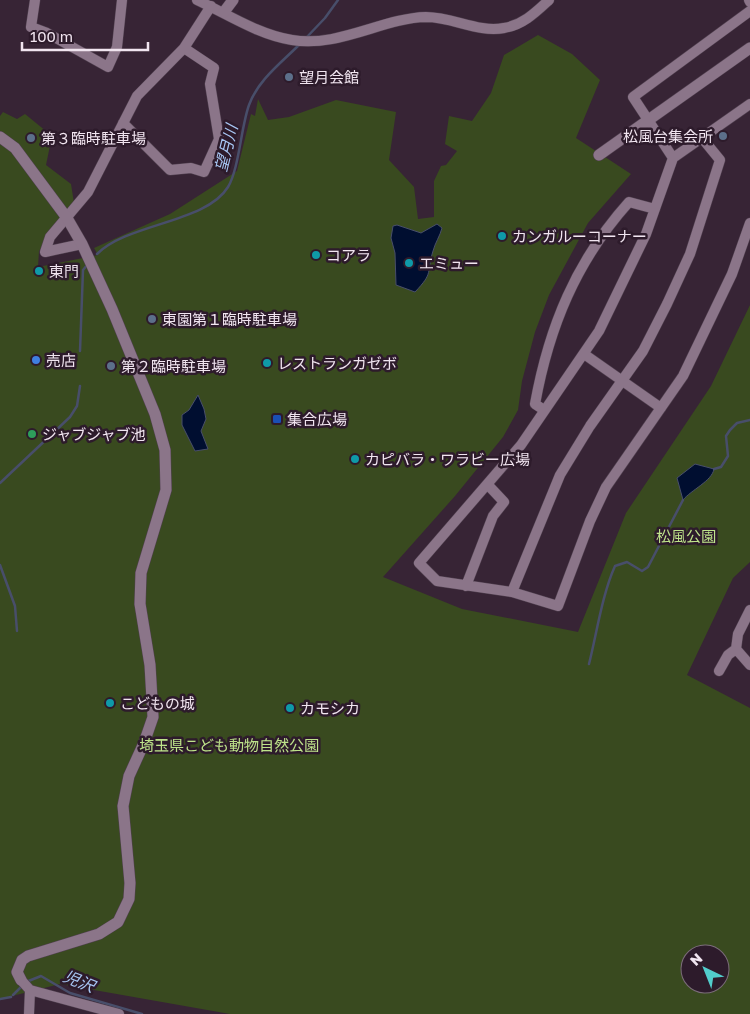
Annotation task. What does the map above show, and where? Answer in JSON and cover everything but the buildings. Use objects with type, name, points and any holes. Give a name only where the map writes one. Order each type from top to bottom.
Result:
[{"type":"street","points":[[35,0],[31,27],[47,33],[108,66],[117,48],[122,0]]},
{"type":"street","points":[[197,0],[260,30],[291,40],[310,42],[337,38],[426,18],[463,23],[480,29],[504,28],[520,23],[549,0]]},
{"type":"street","points":[[224,12],[234,0]]},
{"type":"street","points":[[82,244],[45,252],[50,237],[88,192],[137,96],[184,48],[211,6]]},
{"type":"street","points":[[673,158],[632,97],[750,11]]},
{"type":"street","points":[[123,123],[170,170],[191,168],[204,172],[219,139],[210,84],[214,68],[184,48]]},
{"type":"street","points":[[599,155],[750,49]]},
{"type":"street","points":[[750,104],[673,158],[655,209],[613,305],[584,354],[521,445],[418,563],[437,581],[512,592],[558,606],[590,521],[606,487],[661,408],[696,352],[732,274],[750,224]]},
{"type":"street","points":[[0,137],[15,148],[67,218],[82,244],[118,323],[155,414],[165,450],[166,490],[141,573],[140,604],[150,665],[152,717],[144,743],[128,776],[123,806],[130,883],[129,899],[118,922],[99,934],[28,956],[18,968],[18,976],[26,986],[29,1014]]},
{"type":"street","points":[[512,592],[560,475],[590,426],[643,351],[690,254],[720,160],[702,138]]},
{"type":"street","points":[[544,410],[535,404],[543,360],[556,320],[575,280],[600,238],[629,202],[655,209]]},
{"type":"street","points":[[584,354],[661,408]]},
{"type":"street","points":[[466,586],[493,516],[504,502],[488,485]]},
{"type":"street","points":[[719,671],[728,655],[736,649],[738,634],[749,613]]},
{"type":"street","points":[[736,649],[750,665]]},
{"type":"street","points":[[26,986],[118,1014]]},
{"type":"green space","name":"埼玉県こども動物自然公園","points":[[538,35],[572,54],[600,80],[576,138],[631,174],[588,223],[549,295],[535,332],[522,381],[518,410],[503,437],[455,496],[383,577],[462,609],[578,632],[626,513],[711,386],[750,305],[750,562],[733,578],[687,675],[750,708],[750,1014],[230,1014],[60,984],[0,999],[0,116],[3,112],[17,119],[25,114],[52,136],[46,165],[71,184],[74,203],[39,251],[38,267],[98,255],[94,248],[170,214],[237,171],[251,114],[255,116],[258,99],[268,120],[289,117],[336,100],[396,112],[389,160],[414,187],[418,219],[434,217],[434,181],[441,166],[446,165],[457,151],[445,144],[449,116],[472,121],[491,93],[504,55]]},
{"type":"water","points":[[437,224],[442,228],[425,280],[415,292],[396,285],[395,253],[391,238],[393,226],[397,225],[421,233]]},
{"type":"water","points":[[198,395],[206,419],[201,431],[208,449],[195,451],[182,425],[182,415],[189,410]]},
{"type":"water","points":[[695,464],[714,469],[709,478],[683,500],[677,478]]},
{"type":"waterway","name":"望月川","points":[[305,39],[325,18],[338,0]]},
{"type":"waterway","name":"望月川","points":[[97,254],[127,236],[185,216],[217,199],[228,187],[232,179],[246,114],[253,96],[271,72],[300,44]]},
{"type":"waterway","name":"望月川","points":[[80,351],[83,270],[88,264]]},
{"type":"waterway","name":"望月川","points":[[0,483],[70,417],[77,406],[80,386]]},
{"type":"waterway","points":[[714,469],[721,467],[728,456],[726,436],[730,430],[737,423],[750,420]]},
{"type":"waterway","points":[[589,664],[603,601],[615,566],[627,562],[642,571],[648,567],[683,500]]},
{"type":"waterway","name":"望月川","points":[[0,565],[15,606],[17,631]]},
{"type":"waterway","name":"児沢","points":[[26,982],[41,976],[70,993],[142,1014]]},
{"type":"waterway","name":"児沢","points":[[13,995],[22,986]]},
{"type":"waterway","name":"児沢","points":[[0,999],[11,997]]},
{"type":"place","name":"望月会館","points":[[289,77]]},
{"type":"place","name":"松風台集会所","points":[[723,136]]},
{"type":"place","name":"第３臨時駐車場","points":[[31,138]]},
{"type":"place","name":"カンガルーコーナー","points":[[502,236]]},
{"type":"place","name":"コアラ","points":[[316,255]]},
{"type":"place","name":"エミュー","points":[[409,263]]},
{"type":"place","name":"東門","points":[[39,271]]},
{"type":"place","name":"東園第１臨時駐車場","points":[[152,319]]},
{"type":"place","name":"売店","points":[[36,360]]},
{"type":"place","name":"レストランガゼボ","points":[[267,363]]},
{"type":"place","name":"第２臨時駐車場","points":[[111,366]]},
{"type":"place","name":"集合広場","points":[[277,419]]},
{"type":"place","name":"ジャブジャブ池","points":[[32,434]]},
{"type":"place","name":"カピバラ・ワラビー広場","points":[[355,459]]},
{"type":"place","name":"こどもの城","points":[[110,703]]},
{"type":"place","name":"カモシカ","points":[[290,708]]},
{"type":"park label","name":"松風公園","points":[[686,536]]}]
